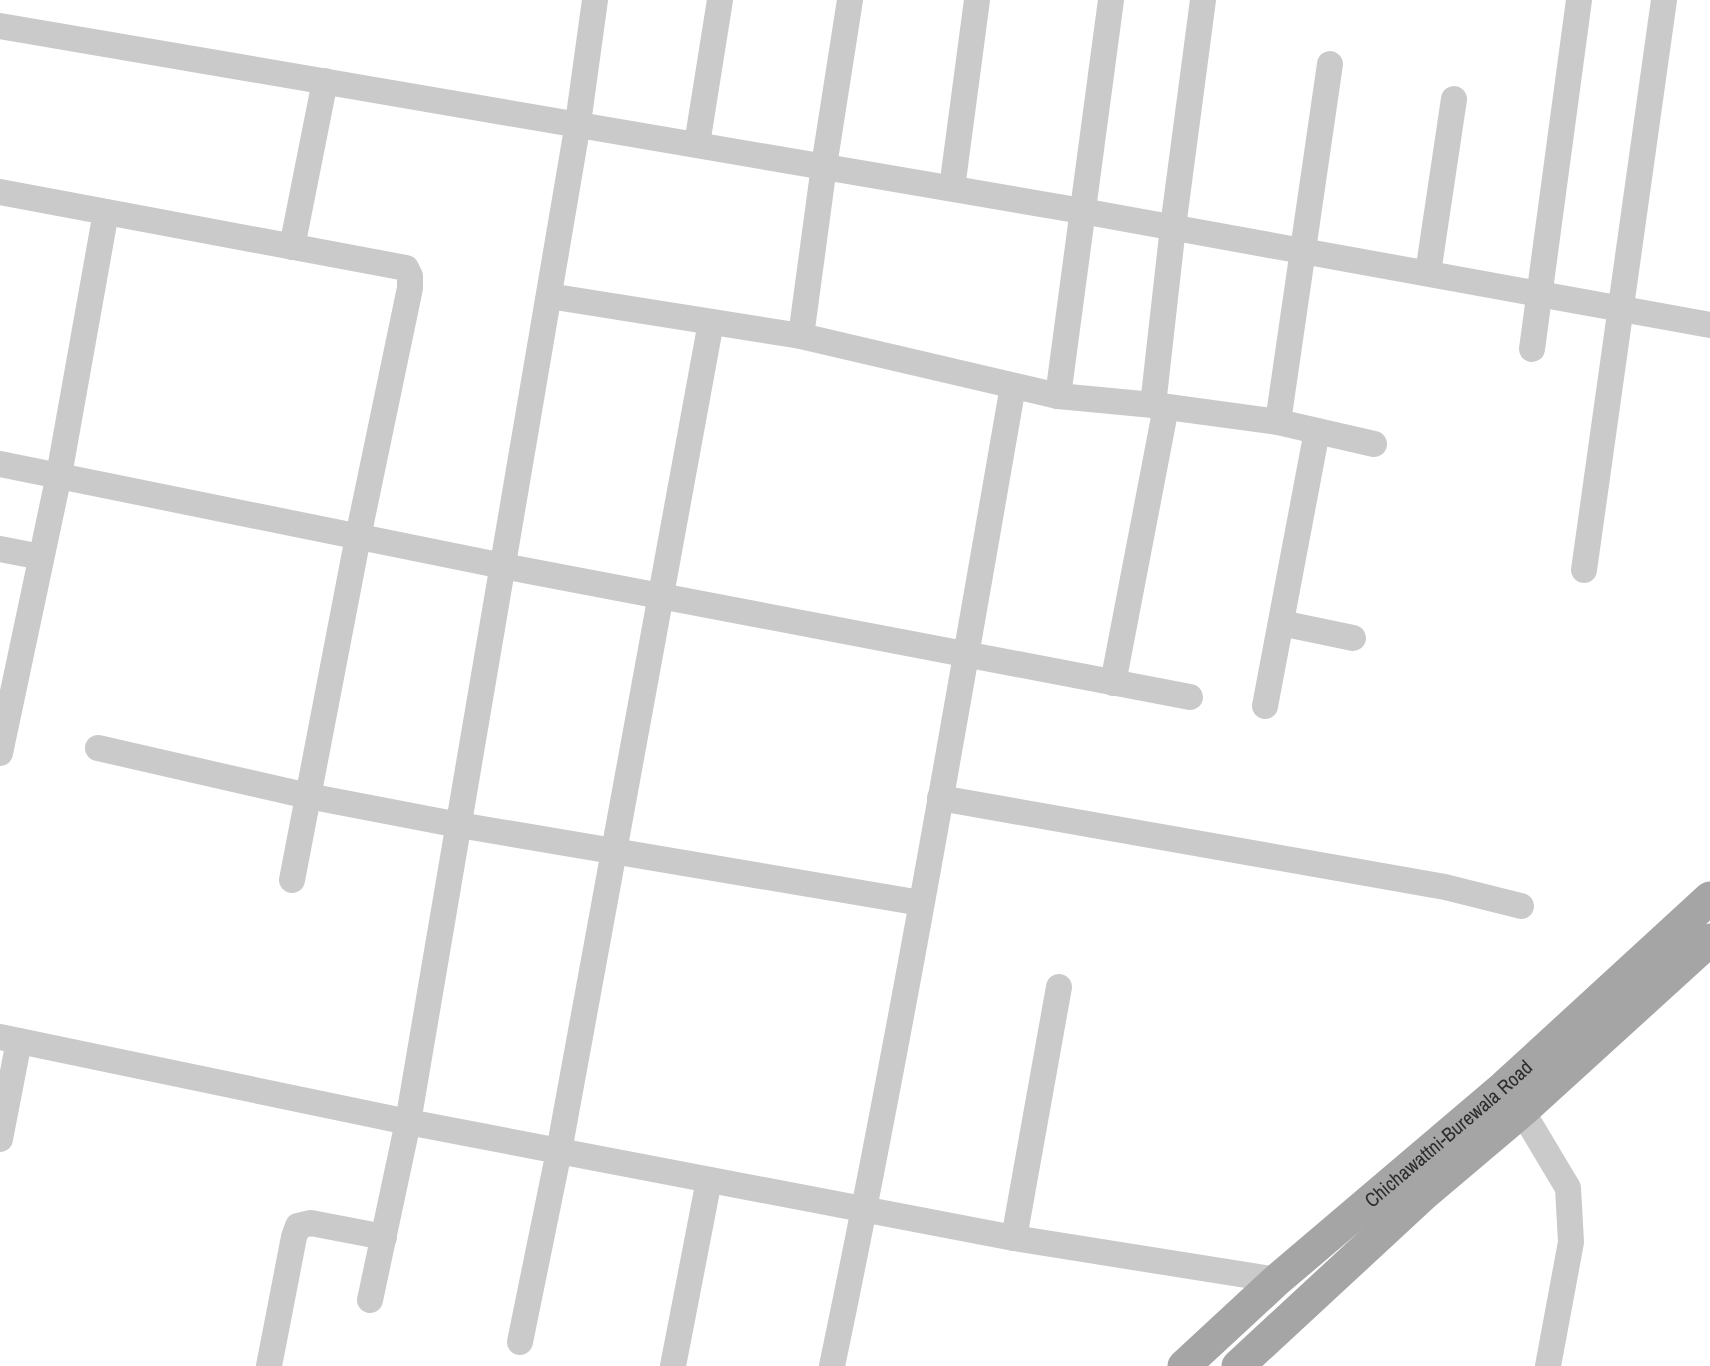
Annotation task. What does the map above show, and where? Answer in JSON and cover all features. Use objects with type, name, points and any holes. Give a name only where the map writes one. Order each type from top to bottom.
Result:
[{"type":"main road","name":"Chichawattni-Burewala Road","points":[[1184,1366],[1277,1280],[1504,1087],[1710,898]]},
{"type":"main road","name":"Chichawattni-Burewala Road","points":[[1238,1366],[1424,1194],[1522,1112],[1710,940]]},
{"type":"street","points":[[370,1300],[408,1122],[578,123],[595,0]]},
{"type":"street","points":[[697,144],[720,0]]},
{"type":"street","points":[[801,336],[850,0]]},
{"type":"street","points":[[952,188],[977,0]]},
{"type":"street","points":[[1058,396],[1111,0]]},
{"type":"street","points":[[1113,683],[1160,406],[1173,227],[1203,0]]},
{"type":"street","points":[[1532,349],[1579,0]]},
{"type":"street","points":[[1584,570],[1664,0]]},
{"type":"street","points":[[0,26],[952,188],[1710,324]]},
{"type":"street","points":[[1278,422],[1330,64]]},
{"type":"street","points":[[292,247],[325,81]]},
{"type":"street","points":[[1428,273],[1454,99]]},
{"type":"street","points":[[0,192],[406,268],[410,276],[410,288],[358,537],[292,880]]},
{"type":"street","points":[[0,753],[6,693],[59,476],[106,212]]},
{"type":"street","points":[[549,296],[801,336],[1058,396],[1160,406],[1278,422],[1374,444]]},
{"type":"street","points":[[520,1342],[559,1151],[711,322]]},
{"type":"street","points":[[832,1366],[865,1209],[1013,386]]},
{"type":"street","points":[[1265,706],[1317,431]]},
{"type":"street","points":[[0,464],[503,566],[1190,697]]},
{"type":"street","points":[[0,549],[41,557]]},
{"type":"street","points":[[1281,622],[1353,638]]},
{"type":"street","points":[[98,748],[308,796],[459,825],[614,853],[921,903]]},
{"type":"street","points":[[940,798],[1445,886],[1521,906]]},
{"type":"street","points":[[1014,1238],[1059,987]]},
{"type":"street","points":[[0,1139],[10,1039],[408,1122],[709,1180],[1014,1238],[1277,1280]]},
{"type":"street","points":[[1522,1112],[1568,1188],[1571,1242],[1548,1366]]},
{"type":"street","points":[[673,1366],[709,1180]]},
{"type":"street","points":[[269,1366],[294,1236],[298,1226],[311,1223],[384,1238]]}]
